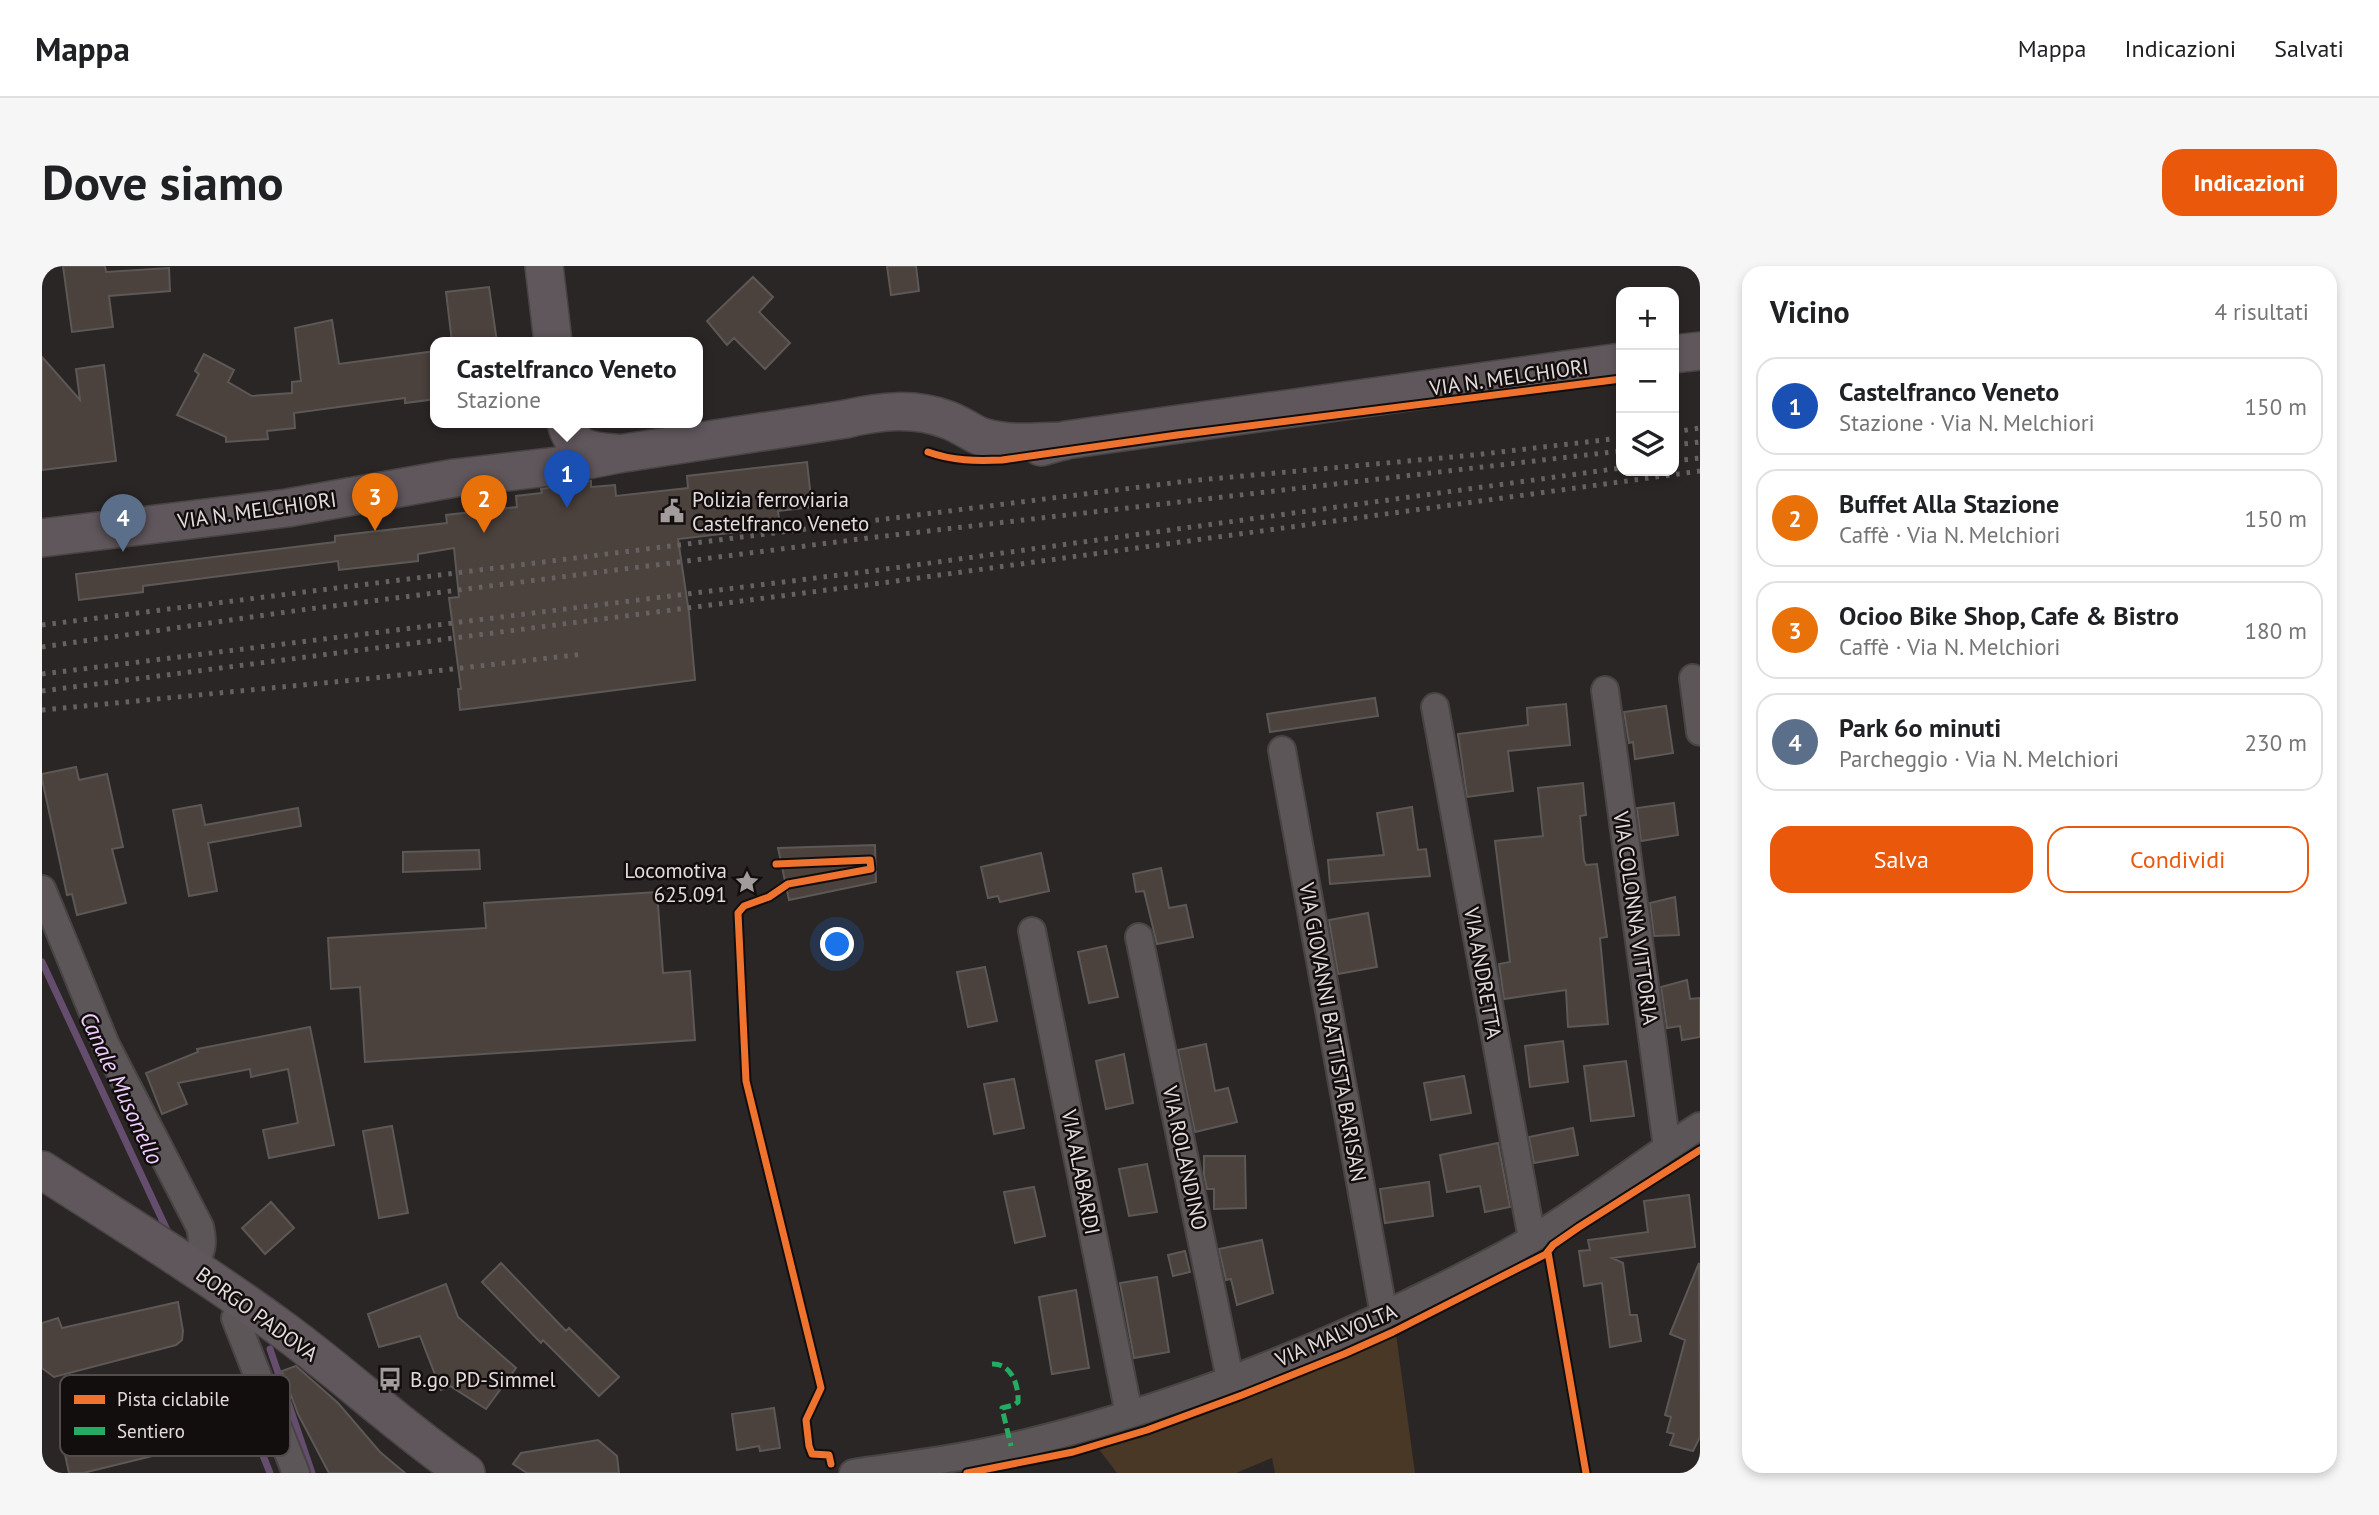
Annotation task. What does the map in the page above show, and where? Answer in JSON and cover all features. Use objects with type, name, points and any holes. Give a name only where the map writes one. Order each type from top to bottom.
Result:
[{"type":"street","points":[[544,266],[552,337]]},
{"type":"street","points":[[1679,353],[1700,351]]},
{"type":"street","name":"VIA N. MELCHIORI","points":[[42,538],[287,508],[512,470],[557,466],[846,419],[880,411],[908,411],[945,419],[980,436],[1012,443],[1064,441],[1616,363]]},
{"type":"street","name":"VIA N. MELCHIORI","points":[[512,470],[538,459],[567,428],[578,445],[618,454]]},
{"type":"street","points":[[1693,678],[1700,732]]},
{"type":"street","name":"VIA COLONNA VITTORIA","points":[[1605,690],[1667,1147]]},
{"type":"street","name":"VIA ANDRETTA","points":[[1435,707],[1532,1239]]},
{"type":"street","name":"VIA GIOVANNI BATTISTA BARISAN","points":[[1282,750],[1384,1315]]},
{"type":"street","points":[[42,889],[106,1045],[200,1227],[203,1245],[192,1267]]},
{"type":"street","name":"VIA ALABARDI","points":[[1032,931],[1129,1414]]},
{"type":"street","name":"VIA ROLANDINO","points":[[1139,937],[1230,1379]]},
{"type":"street","name":"VIA MALVOLTA","points":[[853,1473],[937,1467],[1028,1443],[1129,1414],[1301,1352],[1384,1315],[1532,1239],[1700,1126]]},
{"type":"street","name":"BORGO PADOVA","points":[[42,1170],[244,1302],[464,1472]]},
{"type":"street","points":[[244,1302],[234,1318],[257,1375]]},
{"type":"street","points":[[289,1456],[296,1473]]},
{"type":"shaded area","points":[[1396,1334],[1415,1473],[1275,1473],[1272,1458],[1236,1473],[1117,1473],[1098,1448],[1192,1418]]},
{"type":"building","points":[[63,266],[105,266],[106,272],[169,268],[170,291],[109,296],[113,327],[72,332]]},
{"type":"building","points":[[887,266],[916,266],[919,291],[891,295]]},
{"type":"building","points":[[753,277],[773,297],[759,312],[790,343],[765,369],[734,338],[727,345],[707,321]]},
{"type":"building","points":[[489,287],[496,337],[451,337],[446,292]]},
{"type":"building","points":[[332,320],[339,364],[430,352],[430,400],[405,403],[405,398],[294,413],[295,428],[267,431],[268,439],[226,442],[226,437],[177,415],[199,374],[195,371],[204,354],[234,370],[228,382],[252,396],[292,393],[292,382],[301,381],[295,328]]},
{"type":"building","points":[[42,357],[80,400],[76,369],[104,365],[116,461],[42,470]]},
{"type":"building","points":[[807,462],[812,507],[778,511],[780,527],[678,539],[695,680],[460,710],[458,689],[461,689],[449,598],[459,597],[454,548],[418,554],[418,561],[339,570],[338,561],[143,586],[143,592],[79,600],[76,574],[335,542],[335,536],[447,523],[446,515],[517,507],[516,496],[542,493],[541,489],[591,481],[591,487],[615,485],[616,496],[688,488],[687,476]]},
{"type":"building","points":[[1375,698],[1378,716],[1270,732],[1267,714]]},
{"type":"building","points":[[1566,704],[1570,745],[1508,751],[1513,791],[1467,797],[1458,734],[1528,725],[1527,708]]},
{"type":"building","points":[[1666,706],[1673,753],[1635,759],[1633,742],[1629,743],[1624,712]]},
{"type":"building","points":[[76,767],[79,780],[107,774],[123,847],[112,849],[126,903],[77,915],[72,894],[67,895],[42,779],[42,774]]},
{"type":"building","points":[[1583,783],[1586,815],[1580,816],[1584,860],[1586,865],[1597,864],[1607,937],[1600,938],[1608,1024],[1568,1027],[1566,990],[1504,999],[1499,964],[1510,962],[1495,841],[1543,836],[1538,788]]},
{"type":"building","points":[[1674,803],[1678,835],[1641,841],[1637,808]]},
{"type":"building","points":[[201,805],[205,825],[298,808],[301,826],[208,843],[217,891],[189,896],[173,810]]},
{"type":"building","points":[[1412,807],[1418,850],[1426,849],[1430,876],[1330,884],[1328,860],[1384,855],[1377,813]]},
{"type":"building","points":[[875,845],[876,882],[789,900],[778,848]]},
{"type":"building","points":[[479,850],[480,869],[403,872],[403,852]]},
{"type":"building","points":[[1041,853],[1049,891],[1000,902],[998,896],[988,898],[981,867]]},
{"type":"building","points":[[1161,868],[1169,908],[1186,905],[1193,937],[1157,944],[1144,891],[1136,892],[1133,874]]},
{"type":"building","points":[[657,892],[663,973],[690,971],[695,1040],[365,1062],[360,987],[331,989],[328,938],[486,928],[484,903]]},
{"type":"building","points":[[1675,897],[1679,935],[1654,936],[1650,903]]},
{"type":"building","points":[[1368,913],[1377,967],[1338,974],[1329,920]]},
{"type":"building","points":[[1106,946],[1118,997],[1089,1003],[1078,952]]},
{"type":"building","points":[[985,967],[997,1021],[968,1027],[957,972]]},
{"type":"building","points":[[1687,980],[1690,999],[1700,998],[1700,1037],[1682,1040],[1680,1026],[1667,1028],[1661,987]]},
{"type":"building","points":[[310,1027],[334,1145],[269,1158],[263,1130],[298,1123],[288,1069],[251,1077],[250,1069],[178,1083],[187,1104],[162,1114],[146,1073],[198,1052],[197,1049]]},
{"type":"building","points":[[1563,1041],[1568,1082],[1530,1087],[1525,1046]]},
{"type":"building","points":[[1206,1044],[1215,1091],[1228,1088],[1237,1122],[1195,1132],[1178,1050]]},
{"type":"building","points":[[1124,1054],[1133,1103],[1106,1109],[1096,1061]]},
{"type":"building","points":[[1626,1061],[1634,1116],[1591,1121],[1584,1066]]},
{"type":"building","points":[[1464,1076],[1471,1113],[1431,1120],[1424,1083]]},
{"type":"building","points":[[1014,1079],[1024,1128],[994,1134],[984,1084]]},
{"type":"building","points":[[392,1126],[408,1213],[379,1218],[363,1131]]},
{"type":"building","points":[[1573,1128],[1578,1155],[1534,1163],[1529,1137]]},
{"type":"building","points":[[1498,1143],[1510,1207],[1485,1212],[1480,1186],[1447,1192],[1440,1155]]},
{"type":"building","points":[[1204,1156],[1245,1156],[1246,1208],[1214,1209],[1214,1189],[1207,1189]]},
{"type":"building","points":[[1147,1164],[1157,1212],[1129,1216],[1119,1169]]},
{"type":"building","points":[[1429,1182],[1433,1216],[1385,1223],[1380,1189]]},
{"type":"building","points":[[1034,1187],[1045,1236],[1015,1243],[1004,1192]]},
{"type":"building","points":[[1689,1195],[1695,1247],[1612,1258],[1623,1263],[1630,1315],[1637,1315],[1641,1341],[1610,1347],[1602,1283],[1584,1286],[1579,1251],[1590,1250],[1588,1240],[1648,1232],[1644,1201]]},
{"type":"building","points":[[271,1202],[294,1228],[265,1254],[242,1228]]},
{"type":"building","points":[[1262,1240],[1273,1293],[1237,1305],[1231,1279],[1226,1280],[1219,1249]]},
{"type":"building","points":[[1185,1251],[1190,1272],[1173,1276],[1168,1255]]},
{"type":"building","points":[[501,1263],[566,1331],[569,1328],[619,1377],[599,1396],[543,1340],[541,1343],[482,1282]]},
{"type":"building","points":[[1699,1263],[1700,1437],[1693,1451],[1670,1445],[1674,1434],[1667,1432],[1671,1417],[1665,1415],[1685,1340],[1670,1334]]},
{"type":"building","points":[[1157,1277],[1169,1352],[1134,1358],[1120,1283]]},
{"type":"building","points":[[446,1284],[458,1317],[516,1368],[486,1409],[450,1386],[441,1390],[420,1336],[379,1347],[368,1314]]},
{"type":"building","points":[[1076,1290],[1089,1368],[1052,1374],[1039,1297]]},
{"type":"building","points":[[178,1302],[183,1331],[182,1340],[176,1345],[54,1377],[42,1368],[42,1323],[58,1318],[62,1328]]},
{"type":"building","points":[[296,1366],[338,1403],[380,1452],[405,1473],[329,1473],[298,1414],[290,1392],[290,1375],[283,1375],[282,1371]]},
{"type":"building","points":[[774,1408],[780,1448],[760,1451],[759,1446],[737,1450],[732,1414]]},
{"type":"building","points":[[598,1440],[617,1456],[619,1473],[527,1473],[513,1464],[521,1453]]},
{"type":"building","points":[[65,1456],[152,1456],[83,1473],[69,1473]]},
{"type":"waterway","name":"Canale Musonello","points":[[42,962],[167,1230]]},
{"type":"waterway","points":[[270,1349],[279,1375]]},
{"type":"waterway","points":[[290,1408],[312,1473]]},
{"type":"waterway","name":"Canale Musonello","points":[[263,1456],[270,1473]]},
{"type":"railway","points":[[1679,431],[1700,428]]},
{"type":"railway","points":[[42,625],[1188,481],[1474,455],[1616,439]]},
{"type":"railway","points":[[1679,444],[1700,442]]},
{"type":"railway","points":[[42,647],[301,610],[868,538],[1616,452]]},
{"type":"railway","points":[[1679,460],[1700,458]]},
{"type":"railway","points":[[42,674],[872,571],[1616,469]]},
{"type":"railway","points":[[42,691],[874,584],[1700,471]]},
{"type":"railway","points":[[42,710],[365,679],[584,654]]},
{"type":"marked path","points":[[992,1364],[1009,1371],[1017,1389],[1018,1402],[1002,1408],[1011,1446]]},
{"type":"cycle path","points":[[928,452],[965,460],[1002,460],[1616,380]]},
{"type":"cycle path","points":[[776,864],[870,860],[871,869],[788,884],[769,897],[744,906],[738,913],[746,1081],[821,1388],[806,1420],[809,1446],[812,1454],[829,1455],[831,1464]]},
{"type":"cycle path","points":[[967,1473],[1073,1452],[1147,1430],[1344,1354],[1546,1254],[1553,1245],[1579,1227],[1700,1150]]},
{"type":"cycle path","points":[[1548,1252],[1586,1473]]},
{"type":"place","name":"Castelfranco Veneto","points":[[567,508]]},
{"type":"place","name":"Polizia ferroviaria Castelfranco Veneto","points":[[672,511]]},
{"type":"place","name":"Ocioo Bike Shop, Cafe & Bistro","points":[[375,531]]},
{"type":"place","name":"Buffet Alla Stazione","points":[[484,533]]},
{"type":"place","name":"Park 6o minuti","points":[[123,552]]},
{"type":"place","name":"Locomotiva 625.091","points":[[747,882]]},
{"type":"place","name":"B.go PD-Simmel","points":[[390,1379]]}]
